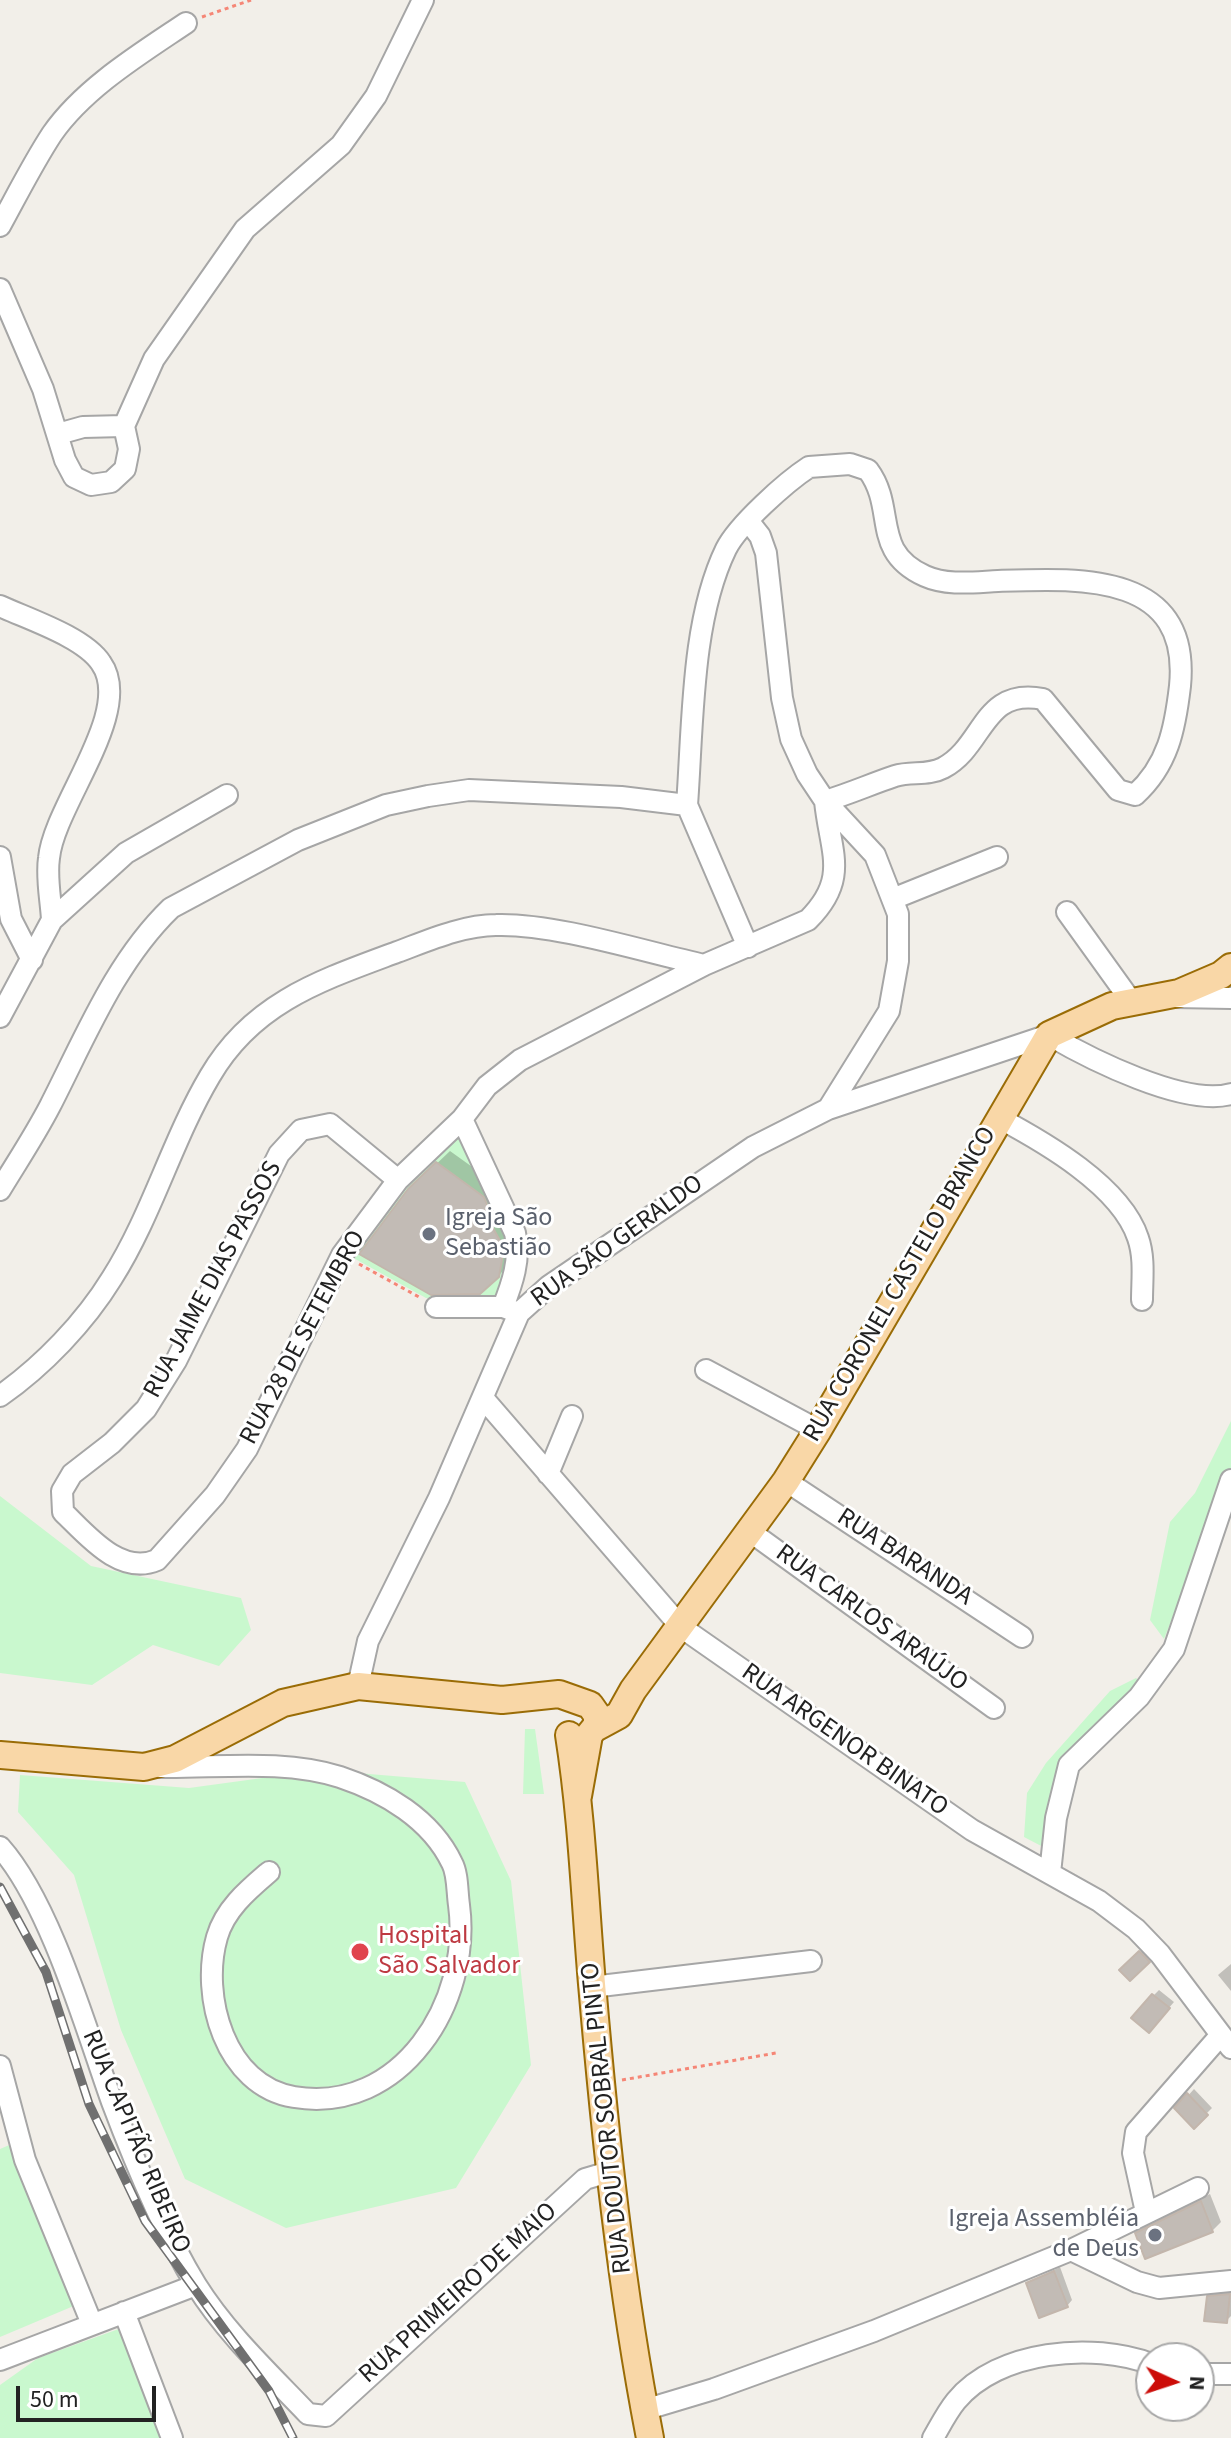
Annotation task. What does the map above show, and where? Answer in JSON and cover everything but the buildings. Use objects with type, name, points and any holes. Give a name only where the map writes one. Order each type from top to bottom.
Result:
[{"type":"main road","points":[[1049,1035],[1131,1001],[1179,993],[1221,975],[1231,967]]},
{"type":"main road","name":"RUA CORONEL CASTELO BRANCO","points":[[578,1719],[619,1715],[633,1690],[786,1481],[1049,1035]]},
{"type":"main road","points":[[0,1755],[144,1767],[175,1759],[283,1703],[358,1686],[502,1700],[529,1696],[578,1719]]},
{"type":"main road","name":"RUA DOUTOR SOBRAL PINTO","points":[[578,1719],[578,1796],[592,1987],[624,2268],[650,2438]]},
{"type":"street","points":[[0,289],[74,477],[91,485],[111,482],[125,469],[129,449],[124,426],[154,359],[245,229],[341,145],[376,96],[423,0]]},
{"type":"street","points":[[0,226],[53,132],[138,55],[186,23]]},
{"type":"street","points":[[58,434],[83,427],[124,426]]},
{"type":"street","points":[[748,947],[687,805],[698,662],[712,585],[727,546],[809,467],[850,464],[868,470],[877,483],[892,550],[901,562],[927,577],[962,583],[1073,582],[1146,597],[1170,620],[1179,645],[1181,668],[1175,727],[1160,768],[1135,795],[1118,790],[1043,699],[1030,697],[996,706],[960,756],[944,768],[930,773],[898,775],[825,801]]},
{"type":"street","points":[[749,522],[760,536],[766,553],[782,698],[791,739],[807,774],[825,801],[875,855],[895,898],[898,961],[889,1011],[828,1109]]},
{"type":"street","points":[[0,606],[83,645],[102,663],[110,688],[106,718],[56,829],[48,859],[52,920]]},
{"type":"street","points":[[0,1190],[49,1108],[92,1019],[140,942],[171,908],[298,840],[386,805],[428,796],[469,790],[621,797],[687,805]]},
{"type":"street","points":[[0,1017],[52,920],[126,853],[227,795]]},
{"type":"street","name":"RUA 28 DE SETEMBRO","points":[[72,1474],[62,1491],[63,1512],[102,1548],[130,1563],[147,1565],[157,1560],[215,1495],[247,1449],[284,1380],[342,1255],[398,1180],[462,1119],[487,1086],[520,1060],[704,965],[808,920],[827,901],[835,877],[825,801]]},
{"type":"street","points":[[0,857],[11,919],[32,960]]},
{"type":"street","points":[[895,898],[997,857]]},
{"type":"street","points":[[1067,912],[1131,1001]]},
{"type":"street","points":[[2,1391],[72,1332],[113,1278],[210,1076],[234,1042],[254,1022],[305,986],[435,938],[494,925],[530,927],[704,965]]},
{"type":"street","points":[[1160,997],[1231,998]]},
{"type":"street","points":[[1049,1035],[1093,1061],[1182,1092],[1207,1099],[1231,1094]]},
{"type":"street","name":"RUA SÃO GERALDO","points":[[358,1686],[368,1641],[483,1398],[511,1310],[753,1147],[828,1109],[1049,1035]]},
{"type":"street","points":[[999,1118],[1043,1141],[1082,1170],[1118,1206],[1137,1234],[1142,1252],[1142,1300]]},
{"type":"street","points":[[436,1307],[511,1310],[518,1246],[509,1214],[462,1119]]},
{"type":"street","name":"RUA JAIME DIAS PASSOS","points":[[72,1474],[112,1443],[146,1409],[176,1361],[279,1154],[301,1130],[322,1124],[336,1127],[398,1180]]},
{"type":"street","points":[[706,1370],[818,1430]]},
{"type":"street","name":"RUA ARGENOR BINATO","points":[[483,1398],[681,1627],[972,1830],[1099,1901],[1149,1941],[1225,2042]]},
{"type":"street","points":[[548,1474],[572,1416]]},
{"type":"street","points":[[1050,1873],[1056,1818],[1069,1765],[1139,1697],[1174,1649],[1231,1480]]},
{"type":"street","name":"RUA BARANDA","points":[[786,1481],[1022,1637]]},
{"type":"street","name":"RUA CARLOS ARAÚJO","points":[[748,1530],[994,1708]]},
{"type":"street","points":[[144,1767],[278,1766],[338,1777],[377,1792],[420,1819],[453,1864],[463,1934],[454,1979],[436,2022],[409,2062],[350,2097],[311,2100],[278,2095],[250,2077],[228,2043],[213,2009],[210,1977],[217,1935],[238,1898],[269,1872]]},
{"type":"street","name":"RUA CAPITÃO RIBEIRO","points":[[0,1836],[6,1854],[43,1920],[154,2201],[196,2285],[238,2340],[308,2414]]},
{"type":"street","points":[[592,1987],[811,1961]]},
{"type":"street","points":[[1146,2212],[1133,2153],[1136,2132],[1225,2042]]},
{"type":"street","points":[[0,2066],[25,2160],[92,2324]]},
{"type":"street","name":"RUA PRIMEIRO DE MAIO","points":[[308,2414],[326,2416],[585,2179],[612,2171]]},
{"type":"street","points":[[644,2410],[714,2389],[874,2331],[1071,2250],[1198,2188]]},
{"type":"street","points":[[1071,2250],[1137,2282],[1159,2288],[1231,2281]]},
{"type":"street","points":[[0,2360],[196,2285]]},
{"type":"street","points":[[124,2312],[172,2438]]},
{"type":"street","points":[[933,2438],[956,2400],[983,2377],[1011,2364],[1080,2350],[1124,2353],[1135,2357]]},
{"type":"path","points":[[186,23],[251,0]]},
{"type":"path","points":[[342,1255],[436,1307]]},
{"type":"path","points":[[604,2084],[776,2053]]},
{"type":"green space","name":"Igreja São Sebastião","points":[[458,1132],[513,1235],[504,1282],[493,1302],[426,1298],[348,1255],[387,1199]]},
{"type":"green space","points":[[1231,1421],[1231,1472],[1164,1639],[1150,1620],[1170,1522],[1195,1493]]},
{"type":"green space","points":[[0,1496],[91,1566],[241,1598],[251,1630],[219,1666],[153,1645],[92,1685],[0,1673]]},
{"type":"green space","points":[[1136,1678],[1143,1684],[1069,1761],[1047,1849],[1024,1837],[1027,1793],[1046,1763],[1110,1691]]},
{"type":"green space","points":[[525,1729],[535,1729],[544,1794],[523,1794]]},
{"type":"green space","points":[[321,1770],[465,1782],[511,1881],[531,2065],[456,2188],[286,2228],[185,2179],[121,2030],[74,1875],[18,1812],[20,1775],[189,1788]]},
{"type":"green space","points":[[14,2143],[76,2305],[0,2337],[0,2149]]},
{"type":"green space","points":[[127,2326],[165,2438],[0,2438],[0,2385],[38,2358]]},
{"type":"railway","points":[[0,1887],[46,1972],[89,2104],[145,2221],[269,2391],[293,2438]]},
{"type":"place","name":"Igreja São Sebastião","points":[[429,1234]]},
{"type":"place","name":"Hospital São Salvador","points":[[360,1952]]},
{"type":"place","name":"Igreja Assembléia de Deus","points":[[1155,2235]]}]
